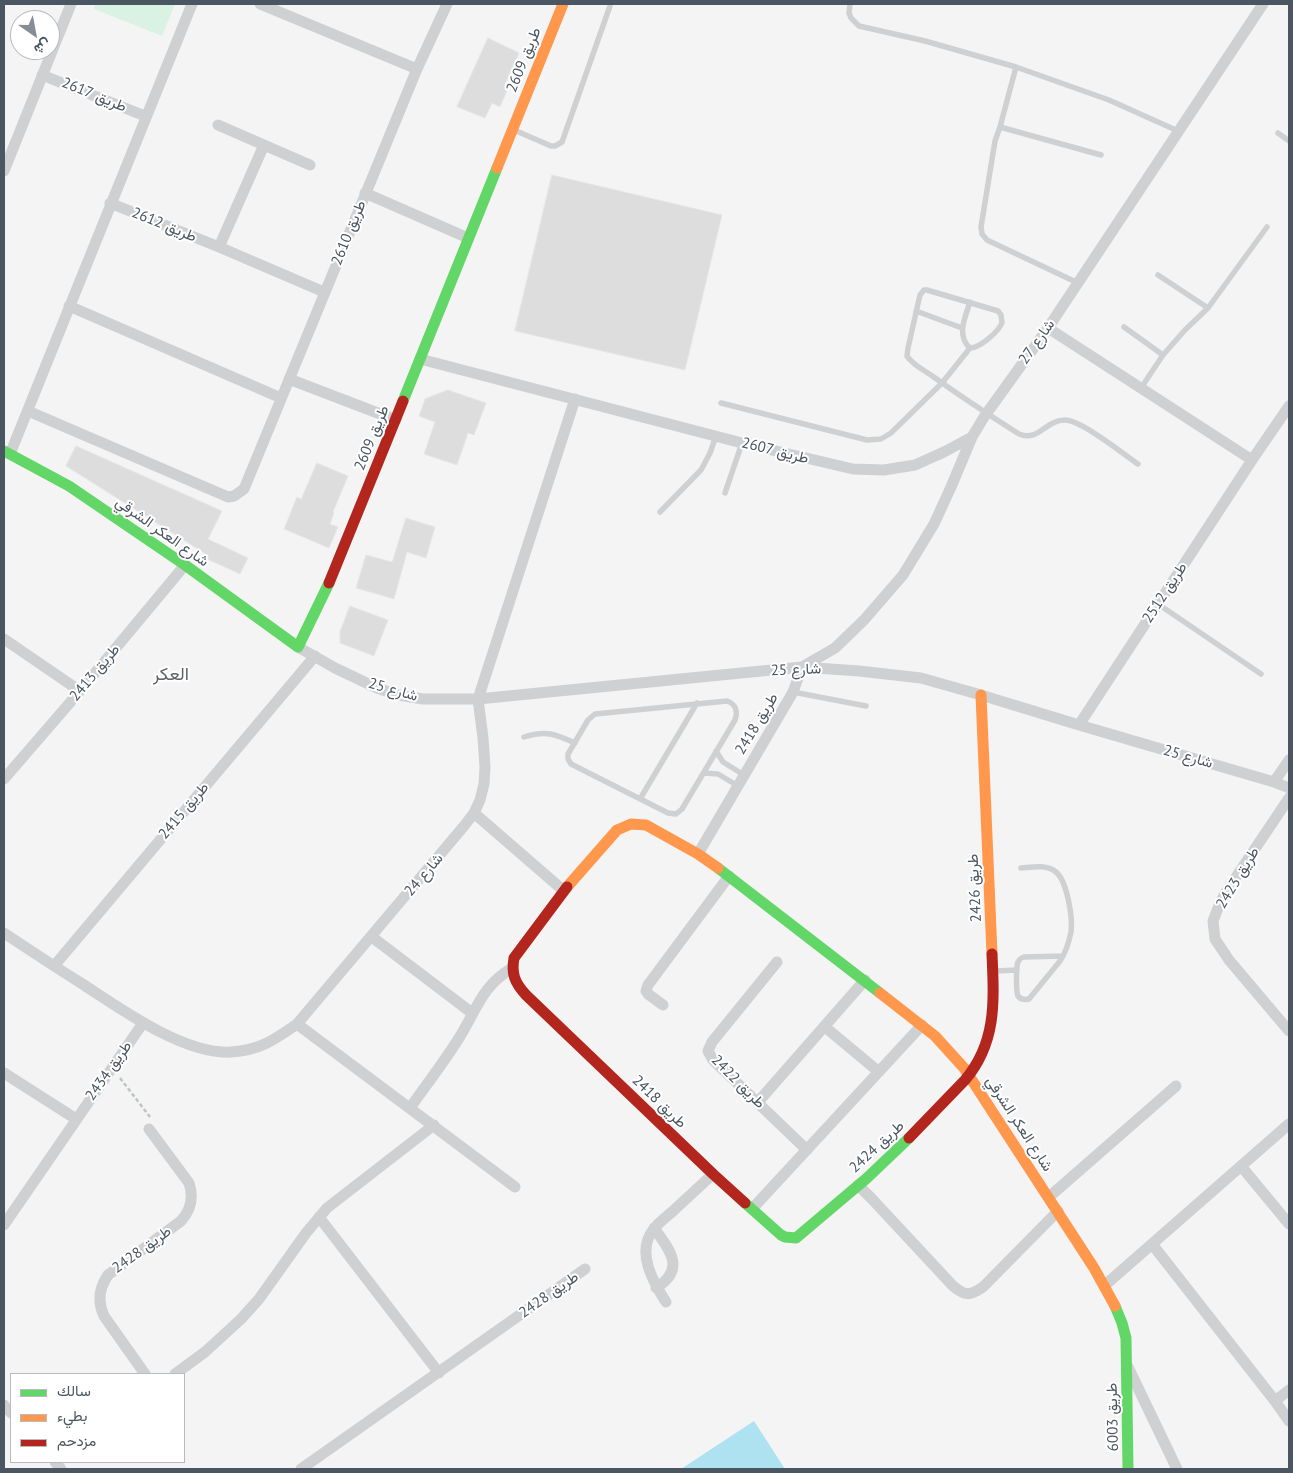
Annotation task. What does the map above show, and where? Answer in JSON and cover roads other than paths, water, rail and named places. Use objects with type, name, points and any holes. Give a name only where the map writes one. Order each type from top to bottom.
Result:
[{"type":"street","name":"طريق 2617","points":[[4,171],[71,4]]},
{"type":"street","points":[[7,453],[28,411],[145,116],[192,4]]},
{"type":"street","points":[[260,4],[417,69]]},
{"type":"street","name":"طريق 2610","points":[[28,411],[228,497],[234,496],[244,489],[365,193],[417,69],[447,4]]},
{"type":"street","name":"طريق 2609","points":[[298,647],[332,576],[563,4]]},
{"type":"street","name":"شارع 27","points":[[802,667],[835,648],[864,620],[903,575],[934,524],[972,437],[987,413],[1048,328],[1263,4]]},
{"type":"street","name":"طريق 2617","points":[[42,75],[145,116]]},
{"type":"street","points":[[218,125],[310,165]]},
{"type":"street","points":[[219,247],[264,145]]},
{"type":"street","points":[[365,193],[468,238]]},
{"type":"street","name":"طريق 2612","points":[[110,203],[324,292]]},
{"type":"street","points":[[69,306],[281,398]]},
{"type":"street","points":[[1048,328],[1252,460]]},
{"type":"street","name":"طريق 2607","points":[[420,359],[742,443],[853,469],[876,470],[915,465],[972,437]]},
{"type":"street","points":[[289,378],[396,420]]},
{"type":"street","points":[[478,699],[575,399]]},
{"type":"street","name":"طريق 2512","points":[[1078,725],[1289,406]]},
{"type":"street","name":"شارع العكر الشرقي","points":[[7,453],[69,486],[185,565],[298,647]]},
{"type":"street","name":"طريق 2413","points":[[4,780],[185,565]]},
{"type":"street","points":[[4,639],[80,691]]},
{"type":"street","name":"شارع 25","points":[[298,647],[335,668],[377,688],[398,695],[423,699],[478,699],[802,667],[921,678],[1289,788]]},
{"type":"street","name":"طريق 2415","points":[[54,966],[315,656]]},
{"type":"street","name":"طريق 2418","points":[[698,854],[793,692],[802,667]]},
{"type":"street","name":"طريق 2426","points":[[969,1075],[984,1050],[994,1016],[981,695]]},
{"type":"street","name":"شارع 24","points":[[4,933],[143,1023],[186,1043],[208,1050],[230,1052],[252,1049],[273,1041],[297,1024],[372,937],[474,813],[484,784],[485,767],[478,699]]},
{"type":"street","points":[[1274,782],[1289,760]]},
{"type":"street","name":"طريق 2423","points":[[1289,798],[1226,892],[1213,921],[1215,939],[1229,960],[1289,1031]]},
{"type":"street","points":[[474,813],[564,891]]},
{"type":"street","points":[[410,1108],[454,1045],[481,997],[491,984],[512,968],[514,958],[564,891],[617,830],[631,824],[646,825],[698,854]]},
{"type":"street","name":"شارع العكر الشرقي","points":[[698,854],[865,980],[922,1025],[952,1053],[969,1075],[1049,1197],[1115,1304],[1126,1338],[1127,1363],[1177,1469]]},
{"type":"street","points":[[663,1005],[648,994],[648,985],[729,876]]},
{"type":"street","points":[[372,937],[472,1013]]},
{"type":"street","name":"طريق 2422","points":[[777,962],[712,1042],[708,1052],[713,1060],[807,1150]]},
{"type":"street","name":"طريق 2418","points":[[512,968],[513,977],[522,991],[713,1174],[781,1235],[790,1238],[796,1238],[801,1235]]},
{"type":"street","points":[[758,1102],[865,980]]},
{"type":"street","name":"طريق 2434","points":[[4,1225],[8,1210],[76,1119],[143,1023]]},
{"type":"street","points":[[297,1024],[515,1187]]},
{"type":"street","points":[[752,1209],[922,1025]]},
{"type":"street","points":[[824,1026],[879,1072]]},
{"type":"street","points":[[4,1073],[76,1119]]},
{"type":"street","name":"طريق 2424","points":[[801,1235],[858,1186],[926,1121],[969,1075]]},
{"type":"street","points":[[1049,1197],[1176,1086]]},
{"type":"street","points":[[1104,1286],[1289,1124]]},
{"type":"street","points":[[176,1373],[205,1352],[241,1320],[259,1299],[319,1217],[340,1198],[434,1125]]},
{"type":"street","name":"طريق 2428","points":[[144,1373],[104,1316],[101,1309],[100,1295],[101,1287],[108,1275],[181,1221],[190,1208],[192,1191],[189,1183],[149,1129]]},
{"type":"street","points":[[1241,1166],[1289,1224]]},
{"type":"street","points":[[666,1302],[656,1288],[650,1272],[646,1253],[647,1241],[654,1228],[713,1174]]},
{"type":"street","points":[[858,1186],[953,1286],[962,1293],[973,1293],[983,1287],[1058,1211]]},
{"type":"street","points":[[319,1217],[439,1372]]},
{"type":"street","points":[[654,1228],[670,1251],[672,1258],[671,1272],[668,1279],[656,1288]]},
{"type":"street","points":[[1152,1244],[1289,1421]]},
{"type":"street","name":"طريق 2428","points":[[301,1469],[585,1269]]},
{"type":"street","name":"طريق 6003","points":[[1127,1363],[1128,1469]]},
{"type":"street","points":[[1275,1401],[1289,1390]]},
{"type":"lane","points":[[850,4],[849,13],[851,18],[859,26],[925,40],[1016,66],[1109,100],[1178,131]]},
{"type":"lane","points":[[512,130],[551,146],[562,142],[610,6]]},
{"type":"lane","points":[[1016,66],[1000,127],[994,141],[981,227],[982,234],[987,240],[1078,283]]},
{"type":"lane","points":[[1000,127],[1101,155]]},
{"type":"lane","points":[[1278,133],[1289,141]]},
{"type":"lane","points":[[1142,388],[1163,355],[1184,330],[1208,308],[1267,227]]},
{"type":"lane","points":[[1158,275],[1208,308]]},
{"type":"lane","points":[[720,403],[867,440],[886,437],[942,383],[970,348],[976,347],[997,331],[1002,323],[1003,319],[998,311],[930,290],[924,290],[920,295],[907,352],[907,356],[912,362],[942,383],[987,413],[1024,436],[1034,435],[1046,426],[1058,421],[1072,421],[1085,427],[1138,464]]},
{"type":"lane","points":[[970,302],[962,328],[963,339],[970,348]]},
{"type":"lane","points":[[916,311],[962,328]]},
{"type":"lane","points":[[1124,327],[1163,355]]},
{"type":"lane","points":[[660,512],[700,470],[710,453],[716,436]]},
{"type":"lane","points":[[725,493],[742,443]]},
{"type":"lane","points":[[1158,604],[1261,674]]},
{"type":"lane","points":[[793,692],[866,706]]},
{"type":"lane","points":[[727,701],[736,708],[737,712],[735,720],[704,773],[682,809],[676,814],[668,813],[640,799],[568,760],[568,754],[589,718],[594,714],[697,703],[727,701]]},
{"type":"lane","points":[[640,799],[697,703]]},
{"type":"lane","points":[[524,737],[536,733],[550,733],[575,743]]},
{"type":"lane","points":[[716,751],[723,762],[744,775]]},
{"type":"lane","points":[[704,773],[718,774],[738,786]]},
{"type":"lane","points":[[1021,868],[1042,867],[1055,871],[1064,882],[1072,922],[1069,940],[1063,956],[1032,996],[1026,1000],[1018,996],[1018,961],[1024,957],[1063,956]]},
{"type":"lane","points":[[993,971],[1017,970]]},
{"type":"water","points":[[754,1421],[785,1469],[681,1469]]},
{"type":"district","name":"العكر","points":[[171,675]]}]
